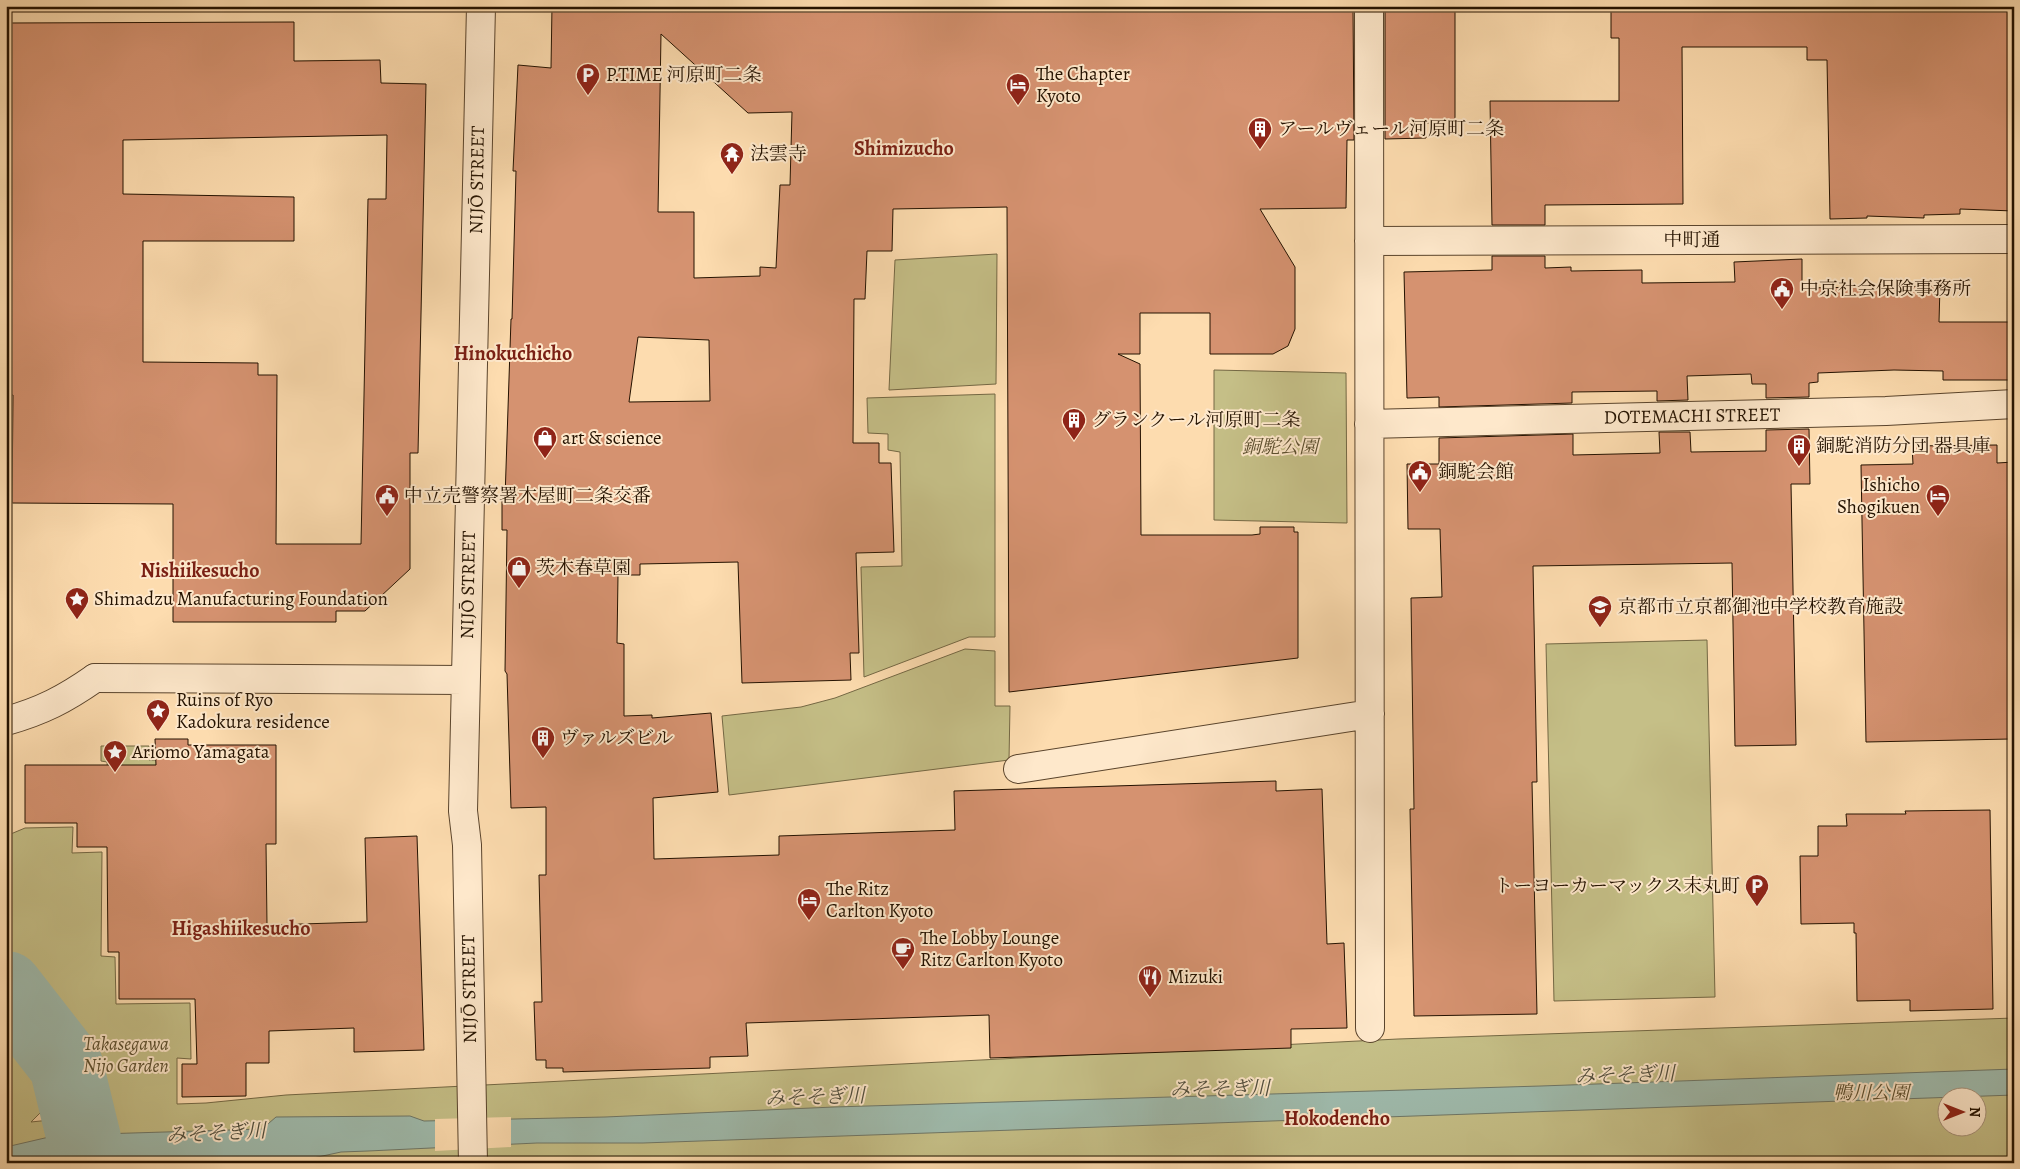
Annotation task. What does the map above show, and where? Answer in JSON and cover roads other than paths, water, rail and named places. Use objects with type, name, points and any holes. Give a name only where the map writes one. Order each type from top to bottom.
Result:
[{"type":"street","name":"NIJŌ STREET","points":[[473,1163],[467,845],[463,811],[481,6]]},
{"type":"street","points":[[1369,6],[1370,1028]]},
{"type":"street","name":"中町通","points":[[1369,241],[2014,239]]},
{"type":"street","name":"DOTEMACHI STREET","points":[[1369,424],[1876,411],[2014,404]]},
{"type":"street","points":[[6,721],[30,714],[67,698],[95,678],[465,680]]},
{"type":"street","points":[[1018,769],[1370,714]]},
{"type":"water","points":[[6,958],[37,995],[50,1023],[42,1039],[26,1039],[6,1033]]},
{"type":"water","name":"みそそぎ川","points":[[2014,1069],[2014,1095],[1988,1096],[1988,1086],[1938,1086],[1938,1098],[643,1143],[537,1143],[341,1152],[304,1160],[230,1163],[6,1163],[6,1147],[62,1134],[72,1124],[90,1120],[95,1120],[100,1134],[262,1129],[276,1117],[410,1116],[424,1121],[605,1117],[834,1107],[1541,1086]]},
{"type":"waterway","points":[[6,988],[66,1065],[84,1139]]},
{"type":"place","name":"P.TIME 河原町二条","points":[[588,96]]},
{"type":"place","name":"The Chapter Kyoto","points":[[1018,106]]},
{"type":"place","name":"アールヴェール河原町二条","points":[[1260,150]]},
{"type":"place","name":"法雲寺","points":[[732,175]]},
{"type":"place","name":"中京社会保険事務所","points":[[1782,310]]},
{"type":"place","name":"グランクール河原町二条","points":[[1074,441]]},
{"type":"place","name":"art & science","points":[[545,459]]},
{"type":"place","name":"銅駝消防分団 器具庫","points":[[1799,467]]},
{"type":"place","name":"銅駝会館","points":[[1420,493]]},
{"type":"place","name":"中立売警察署木屋町二条交番","points":[[387,517]]},
{"type":"place","name":"Ishicho Shogikuen","points":[[1938,517]]},
{"type":"place","name":"茨木春草園","points":[[519,589]]},
{"type":"place","name":"Shimadzu Manufacturing Foundation","points":[[77,620]]},
{"type":"place","name":"京都市立京都御池中学校教育施設","points":[[1600,628]]},
{"type":"place","name":"Ruins of Ryo Kadokura residence","points":[[158,732]]},
{"type":"place","name":"ヴァルズビル","points":[[543,759]]},
{"type":"place","name":"Ariomo Yamagata","points":[[115,773]]},
{"type":"place","name":"トーヨーカーマックス末丸町","points":[[1757,907]]},
{"type":"place","name":"The Ritz Carlton Kyoto","points":[[809,921]]},
{"type":"place","name":"The Lobby Lounge Ritz Carlton Kyoto","points":[[903,970]]},
{"type":"place","name":"Mizuki","points":[[1150,998]]},
{"type":"district","name":"Shimizucho","points":[[904,148]]},
{"type":"district","name":"Hinokuchicho","points":[[513,353]]},
{"type":"district","name":"Nishiikesucho","points":[[200,570]]},
{"type":"district","name":"Higashiikesucho","points":[[241,928]]},
{"type":"district","name":"Hokodencho","points":[[1337,1118]]},
{"type":"park label","name":"銅駝公園","points":[[1280,447]]},
{"type":"park label","name":"Takasegawa Nijo Garden","points":[[126,1055]]},
{"type":"park label","name":"鴨川公園","points":[[1871,1093]]}]
